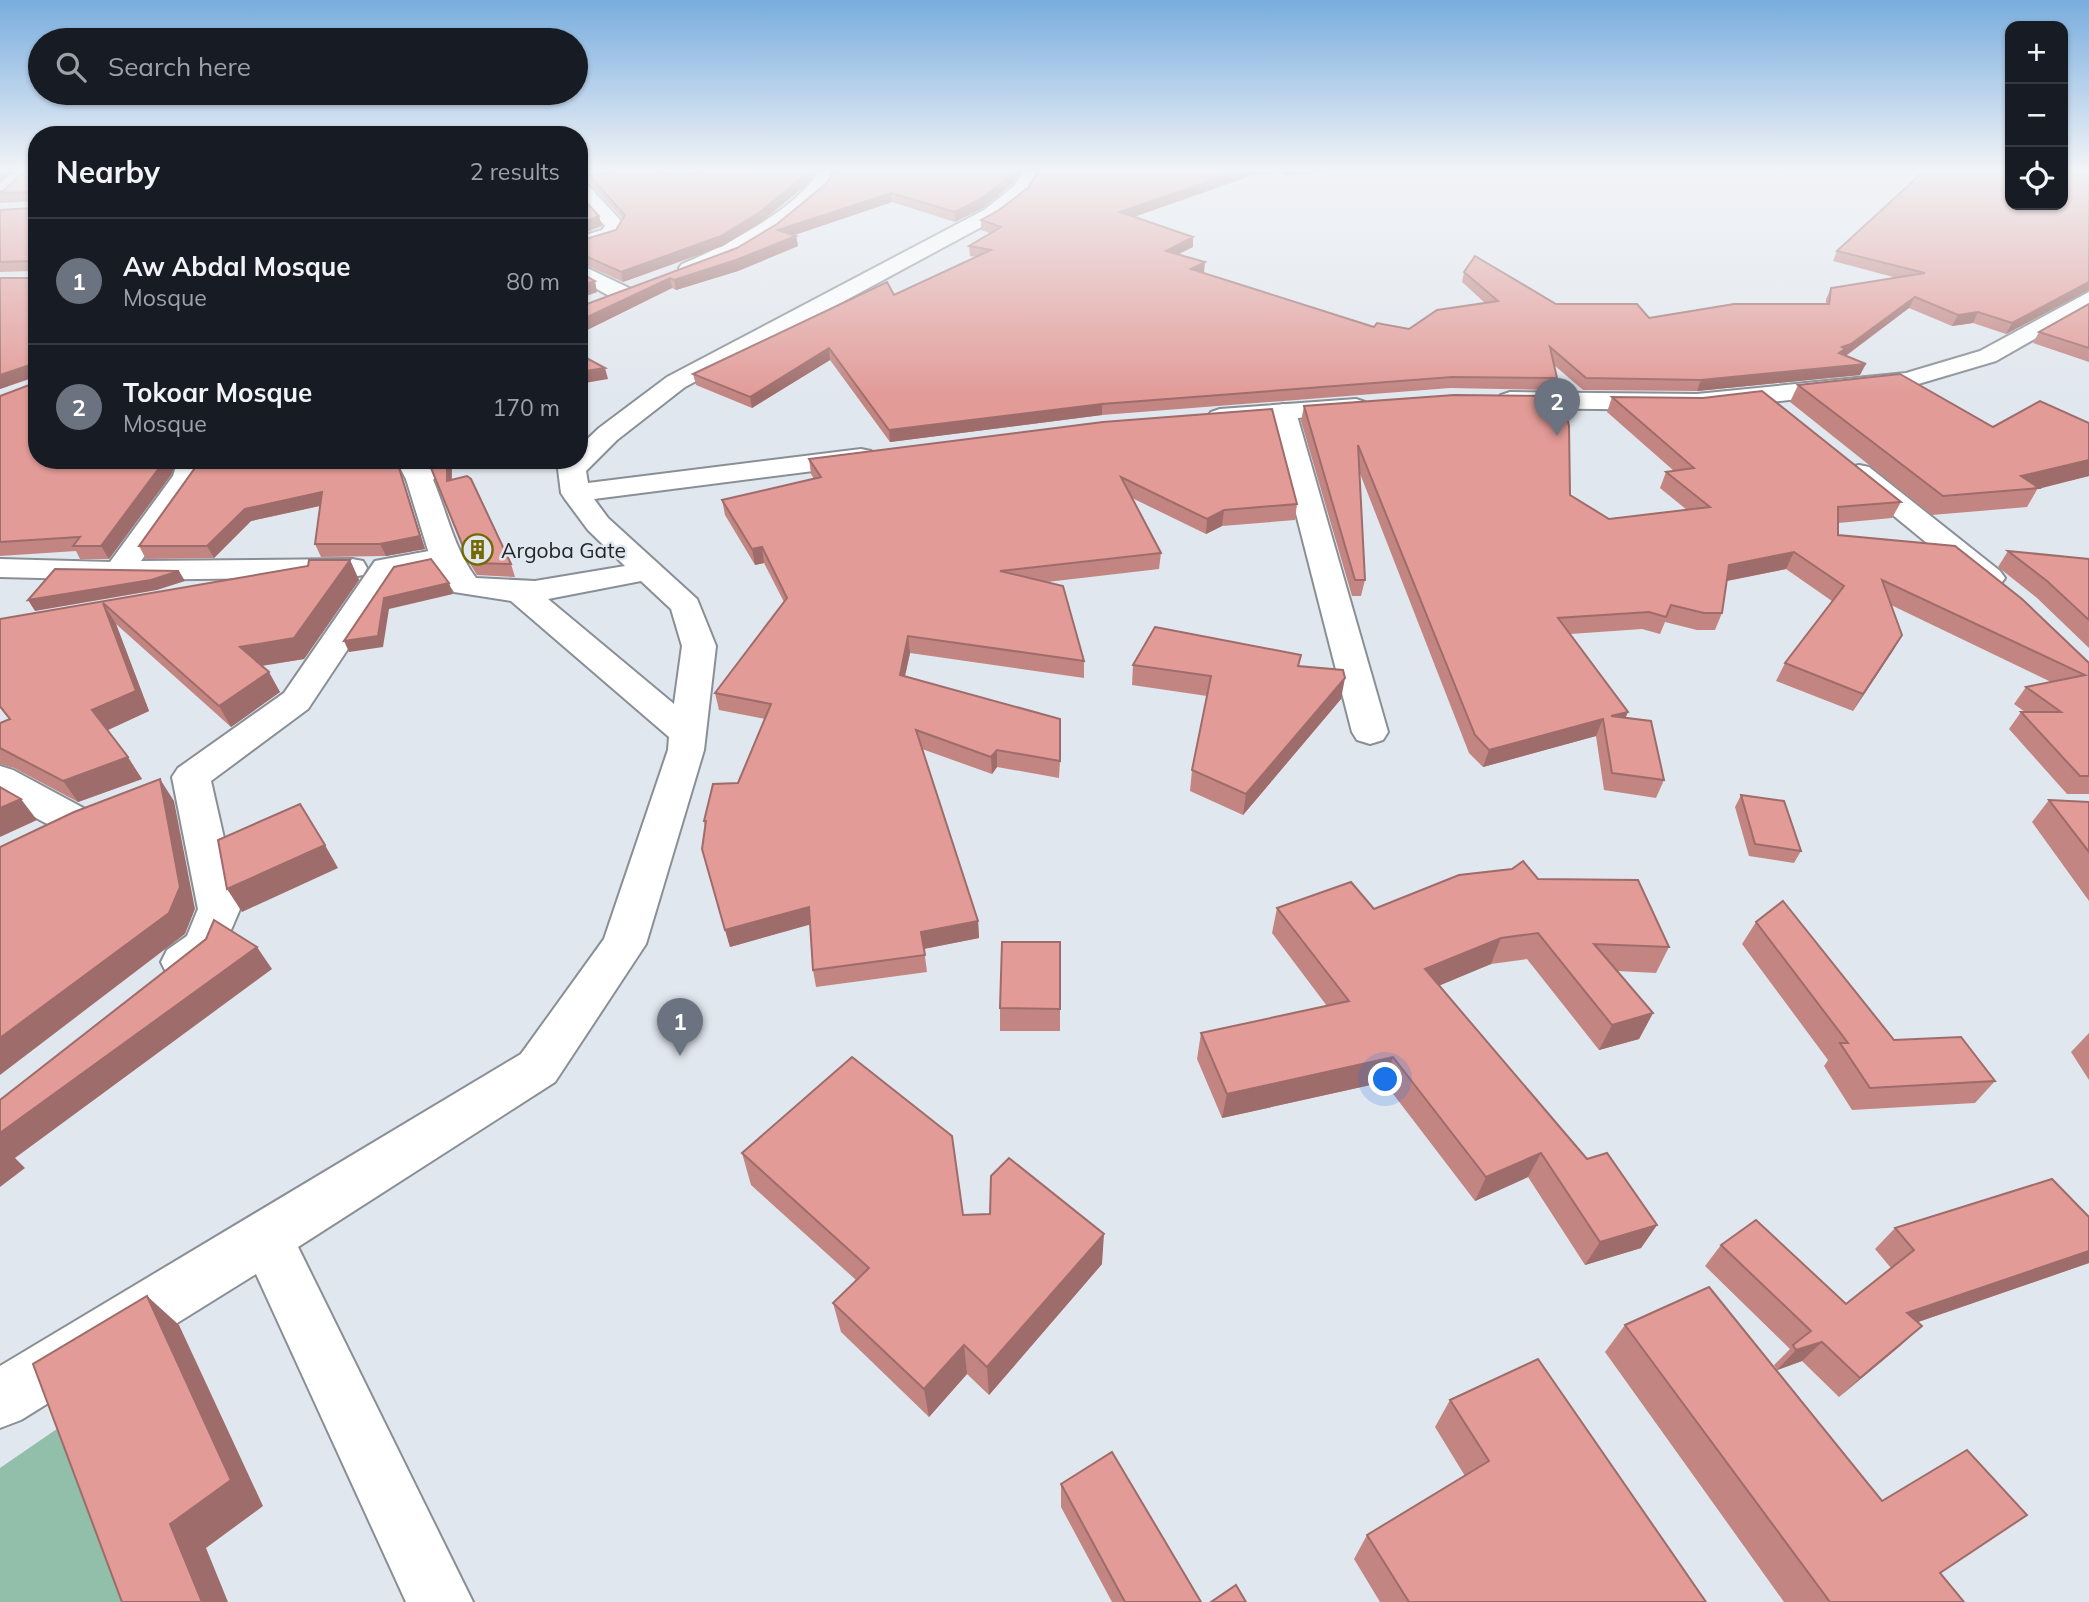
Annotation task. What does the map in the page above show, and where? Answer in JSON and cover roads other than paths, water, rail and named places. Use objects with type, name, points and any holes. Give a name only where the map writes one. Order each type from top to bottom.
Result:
[{"type":"street","points":[[675,273],[741,246]]},
{"type":"street","points":[[588,453],[608,434],[676,382],[931,246]]},
{"type":"street","points":[[588,275],[621,292]]},
{"type":"street","points":[[600,301],[643,285]]},
{"type":"street","points":[[1491,400],[1697,402],[1908,380],[1977,359],[2025,337],[2089,299]]},
{"type":"street","points":[[1764,397],[1797,423]]},
{"type":"street","points":[[1200,419],[1380,405]]},
{"type":"street","points":[[1283,412],[1370,732]]},
{"type":"street","points":[[575,493],[880,454]]},
{"type":"street","points":[[1840,458],[2013,598]]},
{"type":"street","points":[[119,571],[187,477],[189,469]]},
{"type":"street","points":[[421,469],[445,557],[465,585],[488,591],[543,592],[649,570]]},
{"type":"street","points":[[0,1399],[266,1238],[538,1068],[624,944],[686,750],[699,646],[686,606],[598,524],[575,493],[572,469]]},
{"type":"street","points":[[0,568],[119,571],[272,567],[386,568],[445,557]]},
{"type":"street","points":[[175,598],[272,567]]},
{"type":"street","points":[[152,792],[191,777],[296,701],[386,568]]},
{"type":"street","points":[[519,591],[688,734]]},
{"type":"street","points":[[150,988],[204,946],[219,909],[191,777]]},
{"type":"street","points":[[0,779],[75,821]]},
{"type":"street","points":[[37,839],[113,807]]},
{"type":"street","points":[[266,1238],[440,1602]]},
{"type":"place","name":"Tokoar Mosque","points":[[1557,436]]},
{"type":"place","name":"Argoba Gate","points":[[478,550]]},
{"type":"place","name":"Aw Abdal Mosque","points":[[680,1056]]}]
